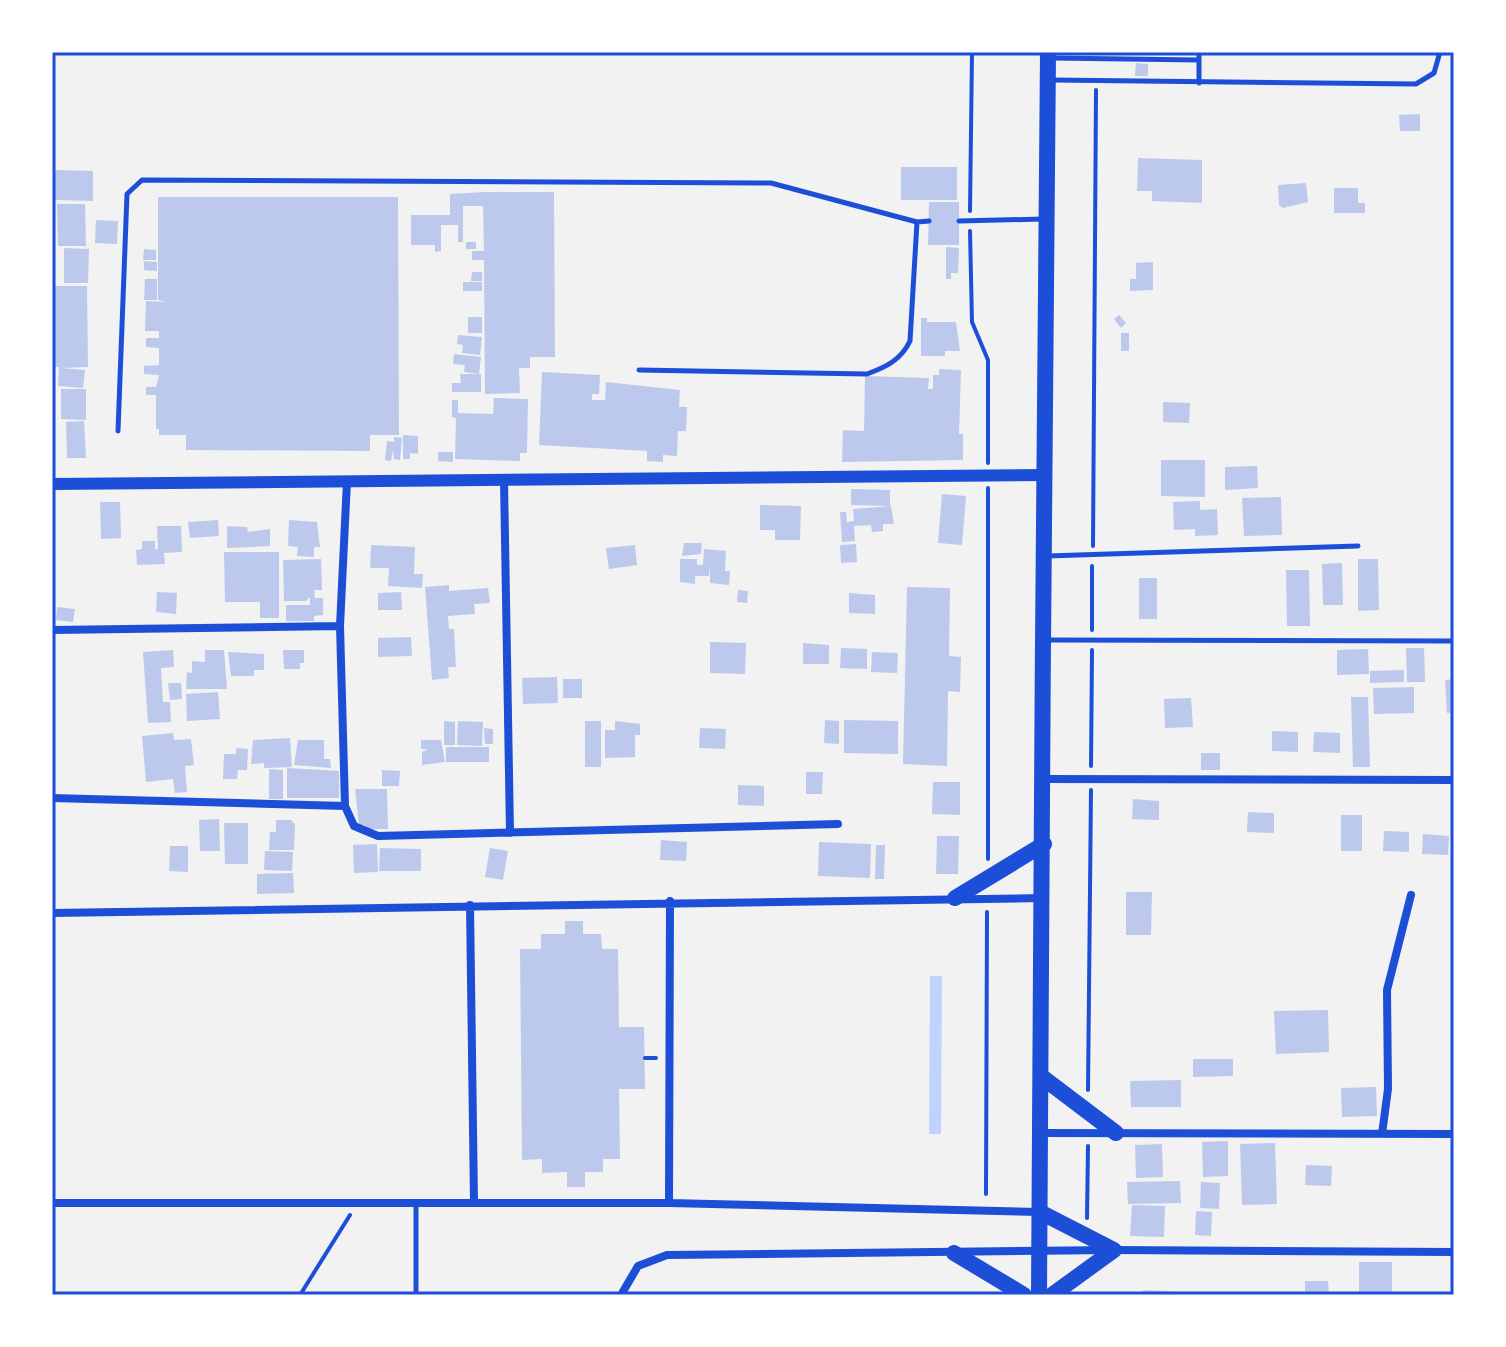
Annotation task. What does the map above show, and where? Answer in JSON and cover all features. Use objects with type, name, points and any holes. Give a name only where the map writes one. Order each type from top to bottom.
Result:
[{"type":"highway","points":[[1039,1295],[1046,556],[1044,219],[1048,55]]},
{"type":"highway","points":[[955,898],[1044,844]]},
{"type":"highway","points":[[1042,1077],[1116,1133]]},
{"type":"highway","points":[[1040,1212],[1114,1250],[1052,1295]]},
{"type":"highway","points":[[954,1253],[1024,1295]]},
{"type":"street","points":[[52,484],[1045,475]]},
{"type":"street","points":[[504,480],[510,833]]},
{"type":"street","points":[[347,481],[340,626],[345,806],[354,826],[368,835],[838,824]]},
{"type":"street","points":[[52,630],[340,626]]},
{"type":"street","points":[[1044,779],[1454,780]]},
{"type":"street","points":[[52,798],[345,806]]},
{"type":"street","points":[[1382,1134],[1388,1089],[1387,990],[1411,895]]},
{"type":"street","points":[[52,913],[670,901],[1044,898]]},
{"type":"street","points":[[669,1203],[670,901]]},
{"type":"street","points":[[470,905],[474,1202]]},
{"type":"street","points":[[1040,1133],[1454,1134]]},
{"type":"street","points":[[52,1203],[669,1203],[1040,1212]]},
{"type":"street","points":[[621,1295],[638,1266],[667,1255],[1114,1250],[1454,1252]]},
{"type":"lane","points":[[1199,52],[1199,83]]},
{"type":"lane","points":[[1047,80],[1416,84],[1434,73],[1440,52]]},
{"type":"lane","points":[[1048,55],[1199,60]]},
{"type":"lane","points":[[118,431],[127,194],[142,180],[771,183],[917,222],[929,221]]},
{"type":"lane","points":[[959,221],[1044,219]]},
{"type":"lane","points":[[639,370],[867,374],[890,365],[905,352],[910,341],[917,222]]},
{"type":"lane","points":[[1046,556],[1358,546]]},
{"type":"lane","points":[[1045,640],[1454,641]]},
{"type":"lane","points":[[416,1203],[416,1295]]},
{"type":"path","points":[[1088,1112],[1096,81]]},
{"type":"path","points":[[986,1194],[987,910]]},
{"type":"path","points":[[1087,1218],[1088,1133]]},
{"type":"path","points":[[300,1295],[358,1203]]},
{"type":"water","points":[[930,976],[942,976],[941,1134],[929,1134]]},
{"type":"building","points":[[1136,63],[1148,64],[1148,76],[1135,76]]},
{"type":"building","points":[[1420,114],[1420,131],[1400,131],[1399,115]]},
{"type":"building","points":[[1138,158],[1202,160],[1202,203],[1152,201],[1152,191],[1137,191]]},
{"type":"building","points":[[901,167],[957,167],[957,200],[901,200]]},
{"type":"building","points":[[55,170],[93,171],[93,201],[55,200]]},
{"type":"building","points":[[1306,183],[1308,202],[1283,208],[1279,205],[1278,185]]},
{"type":"building","points":[[1334,188],[1358,188],[1358,203],[1365,203],[1365,213],[1334,213]]},
{"type":"building","points":[[554,192],[555,357],[530,357],[530,368],[519,368],[520,393],[485,394],[484,260],[472,260],[472,251],[484,251],[483,206],[463,206],[463,242],[458,242],[458,225],[441,225],[441,251],[435,252],[435,245],[411,245],[411,215],[450,215],[450,194]]},
{"type":"building","points":[[158,197],[398,197],[399,435],[370,435],[370,451],[186,450],[186,435],[159,435],[159,429],[156,429],[156,395],[146,395],[146,387],[156,387],[159,375],[144,374],[144,366],[159,365],[159,348],[146,347],[146,338],[159,338],[159,331],[145,331],[146,301],[165,302],[158,300]]},
{"type":"building","points":[[929,202],[959,202],[959,245],[928,245]]},
{"type":"building","points":[[57,204],[85,204],[86,246],[58,246]]},
{"type":"building","points":[[96,220],[118,221],[117,244],[95,243]]},
{"type":"building","points":[[466,242],[476,242],[476,249],[466,249]]},
{"type":"building","points":[[946,247],[959,248],[958,273],[951,273],[951,279],[946,279]]},
{"type":"building","points":[[64,248],[89,249],[88,283],[64,283]]},
{"type":"building","points":[[144,249],[156,250],[156,260],[143,260]]},
{"type":"building","points":[[144,261],[157,262],[157,271],[144,270]]},
{"type":"building","points":[[1153,262],[1153,290],[1130,291],[1130,279],[1136,279],[1136,263]]},
{"type":"building","points":[[472,272],[482,272],[482,281],[471,281]]},
{"type":"building","points":[[145,279],[157,279],[157,300],[144,300]]},
{"type":"building","points":[[463,282],[482,282],[482,291],[463,291]]},
{"type":"building","points":[[52,286],[87,286],[88,367],[62,368],[85,370],[83,388],[58,386],[59,367],[52,367]]},
{"type":"building","points":[[1119,315],[1126,323],[1121,328],[1114,319]]},
{"type":"building","points":[[468,317],[482,317],[482,333],[468,333]]},
{"type":"building","points":[[921,318],[927,318],[927,322],[956,322],[960,351],[945,351],[945,356],[921,356]]},
{"type":"building","points":[[1121,333],[1129,333],[1129,351],[1121,351]]},
{"type":"building","points":[[458,335],[482,337],[480,355],[462,353],[463,345],[457,344]]},
{"type":"building","points":[[454,354],[481,357],[479,374],[464,372],[465,365],[453,364]]},
{"type":"building","points":[[939,369],[961,370],[959,434],[963,434],[963,460],[842,462],[843,430],[864,431],[865,376],[929,378],[928,389],[933,389],[933,375],[939,375]]},
{"type":"building","points":[[542,372],[600,375],[599,394],[592,394],[592,400],[605,400],[606,382],[680,390],[679,407],[687,407],[686,431],[678,431],[677,456],[663,455],[663,462],[647,461],[647,451],[539,445]]},
{"type":"building","points":[[460,374],[481,374],[481,392],[452,392],[452,383],[461,383]]},
{"type":"building","points":[[61,389],[86,389],[86,420],[61,419]]},
{"type":"building","points":[[494,398],[528,399],[527,453],[520,453],[520,461],[455,459],[456,418],[452,417],[452,400],[458,400],[458,413],[493,414]]},
{"type":"building","points":[[1163,402],[1190,403],[1189,423],[1163,422]]},
{"type":"building","points":[[84,421],[86,458],[67,458],[66,422]]},
{"type":"building","points":[[403,435],[418,436],[418,454],[410,453],[410,459],[403,459]]},
{"type":"building","points":[[394,437],[402,438],[400,460],[394,459],[393,450],[391,461],[385,460],[387,441],[394,442]]},
{"type":"building","points":[[438,452],[453,452],[453,462],[438,461]]},
{"type":"building","points":[[1161,460],[1205,460],[1205,497],[1161,496]]},
{"type":"building","points":[[1257,466],[1258,488],[1225,490],[1225,467]]},
{"type":"building","points":[[851,489],[890,490],[890,506],[851,505]]},
{"type":"building","points":[[942,494],[966,496],[962,545],[938,543]]},
{"type":"building","points":[[1281,497],[1282,535],[1244,536],[1242,498]]},
{"type":"building","points":[[1200,501],[1200,510],[1217,509],[1218,535],[1195,536],[1195,529],[1174,530],[1173,502]]},
{"type":"building","points":[[100,502],[120,502],[121,538],[101,539]]},
{"type":"building","points":[[760,505],[801,506],[800,540],[775,540],[775,530],[760,530]]},
{"type":"building","points":[[891,506],[894,524],[883,524],[883,531],[872,532],[871,525],[854,526],[855,541],[842,542],[840,512],[846,512],[847,522],[854,521],[853,509]]},
{"type":"building","points":[[218,520],[219,536],[190,538],[188,522]]},
{"type":"building","points":[[289,520],[317,522],[320,547],[314,547],[314,557],[297,556],[298,547],[288,546]]},
{"type":"building","points":[[157,526],[181,526],[182,552],[164,553],[165,564],[137,565],[136,550],[142,549],[142,541],[155,541],[155,549],[158,549]]},
{"type":"building","points":[[227,526],[247,527],[248,532],[270,529],[270,546],[227,548]]},
{"type":"building","points":[[684,543],[702,543],[701,554],[682,556]]},
{"type":"building","points":[[856,544],[857,562],[841,563],[840,545]]},
{"type":"building","points":[[371,545],[415,547],[414,574],[423,574],[422,588],[388,586],[389,568],[370,568]]},
{"type":"building","points":[[635,545],[637,565],[609,569],[606,548]]},
{"type":"building","points":[[704,549],[726,551],[725,571],[730,571],[729,585],[710,583],[710,565],[709,576],[695,576],[695,584],[680,582],[680,559],[697,559],[697,565],[703,565]]},
{"type":"building","points":[[224,552],[279,552],[279,618],[260,618],[260,602],[225,602]]},
{"type":"building","points":[[321,559],[322,590],[314,590],[315,598],[323,598],[323,615],[314,616],[314,621],[286,621],[286,605],[310,605],[310,597],[306,601],[284,601],[283,560]]},
{"type":"building","points":[[1358,559],[1378,559],[1379,610],[1358,611]]},
{"type":"building","points":[[1342,563],[1343,605],[1323,605],[1322,564]]},
{"type":"building","points":[[1286,570],[1309,570],[1310,626],[1287,626]]},
{"type":"building","points":[[1139,578],[1157,578],[1157,619],[1139,619]]},
{"type":"building","points":[[449,585],[449,591],[488,588],[490,603],[474,604],[475,614],[448,616],[449,629],[454,629],[456,667],[448,667],[449,678],[432,680],[425,587]]},
{"type":"building","points":[[907,587],[950,588],[949,656],[961,657],[960,692],[948,691],[947,766],[903,764]]},
{"type":"building","points":[[738,590],[748,591],[747,603],[737,602]]},
{"type":"building","points":[[157,592],[177,593],[176,614],[156,612]]},
{"type":"building","points":[[401,592],[402,610],[378,610],[378,593]]},
{"type":"building","points":[[849,593],[875,595],[875,614],[849,613]]},
{"type":"building","points":[[57,607],[75,609],[73,622],[56,620]]},
{"type":"building","points":[[411,637],[412,656],[378,657],[378,638]]},
{"type":"building","points":[[710,642],[746,643],[745,674],[710,673]]},
{"type":"building","points":[[803,643],[829,645],[829,664],[803,664]]},
{"type":"building","points":[[841,648],[867,649],[867,669],[840,668]]},
{"type":"building","points":[[1406,648],[1424,648],[1425,682],[1407,682]]},
{"type":"building","points":[[1368,649],[1369,674],[1337,675],[1337,650]]},
{"type":"building","points":[[173,650],[174,667],[161,668],[163,702],[170,702],[171,722],[148,723],[143,652]]},
{"type":"building","points":[[205,650],[224,650],[227,689],[186,689],[187,672],[192,673],[192,661],[205,662]]},
{"type":"building","points":[[283,650],[304,650],[304,663],[300,663],[300,669],[284,669]]},
{"type":"building","points":[[228,652],[264,654],[264,670],[254,670],[254,676],[231,676]]},
{"type":"building","points":[[872,652],[898,653],[897,673],[871,672]]},
{"type":"building","points":[[1404,670],[1404,682],[1370,683],[1370,671]]},
{"type":"building","points":[[557,677],[558,703],[523,704],[522,678]]},
{"type":"building","points":[[563,679],[582,679],[582,698],[563,698]]},
{"type":"building","points":[[1454,679],[1454,712],[1447,713],[1445,680]]},
{"type":"building","points":[[168,683],[181,683],[182,699],[170,700]]},
{"type":"building","points":[[1414,687],[1414,713],[1374,714],[1373,688]]},
{"type":"building","points":[[218,692],[220,719],[187,721],[186,694]]},
{"type":"building","points":[[1351,697],[1368,697],[1370,767],[1353,767]]},
{"type":"building","points":[[1191,698],[1193,727],[1165,728],[1164,699]]},
{"type":"building","points":[[825,720],[839,721],[839,744],[824,743]]},
{"type":"building","points":[[844,720],[898,721],[898,754],[844,753]]},
{"type":"building","points":[[444,721],[455,722],[455,745],[444,745]]},
{"type":"building","points":[[458,721],[483,722],[482,746],[457,745]]},
{"type":"building","points":[[585,721],[601,721],[601,767],[585,767]]},
{"type":"building","points":[[615,721],[640,724],[640,735],[635,735],[635,757],[605,758],[605,730],[615,730]]},
{"type":"building","points":[[484,728],[493,729],[493,744],[485,744]]},
{"type":"building","points":[[700,728],[726,729],[725,749],[699,748]]},
{"type":"building","points":[[1272,731],[1298,732],[1298,752],[1272,751]]},
{"type":"building","points":[[1314,732],[1340,733],[1340,753],[1313,752]]},
{"type":"building","points":[[173,733],[174,740],[191,739],[194,765],[185,766],[187,792],[175,793],[173,779],[146,782],[142,736]]},
{"type":"building","points":[[290,738],[292,767],[264,768],[264,763],[251,764],[253,740]]},
{"type":"building","points":[[298,740],[324,740],[324,759],[330,759],[331,768],[294,765]]},
{"type":"building","points":[[421,740],[441,740],[445,762],[422,765],[422,752],[428,749],[421,749]]},
{"type":"building","points":[[446,747],[489,747],[489,762],[446,762]]},
{"type":"building","points":[[236,748],[248,749],[247,770],[238,770],[237,779],[223,779],[224,754],[236,754]]},
{"type":"building","points":[[1201,753],[1220,753],[1220,770],[1201,770]]},
{"type":"building","points":[[287,768],[339,771],[339,798],[287,798]]},
{"type":"building","points":[[269,769],[283,770],[283,799],[269,799]]},
{"type":"building","points":[[382,770],[400,771],[399,786],[382,786]]},
{"type":"building","points":[[806,772],[823,772],[822,794],[806,794]]},
{"type":"building","points":[[933,782],[960,782],[960,815],[932,814]]},
{"type":"building","points":[[738,785],[764,786],[764,806],[738,805]]},
{"type":"building","points":[[355,789],[387,789],[388,829],[365,829],[365,825],[359,825]]},
{"type":"building","points":[[1133,799],[1159,801],[1159,820],[1132,819]]},
{"type":"building","points":[[1248,812],[1274,813],[1274,833],[1247,832]]},
{"type":"building","points":[[1341,815],[1362,815],[1362,851],[1341,851]]},
{"type":"building","points":[[219,819],[220,851],[200,851],[199,820]]},
{"type":"building","points":[[276,820],[291,820],[295,824],[294,850],[269,850],[270,832],[276,832]]},
{"type":"building","points":[[224,823],[248,823],[248,864],[225,864]]},
{"type":"building","points":[[1384,831],[1409,832],[1409,852],[1383,851]]},
{"type":"building","points":[[1423,834],[1449,836],[1448,855],[1422,854]]},
{"type":"building","points":[[937,836],[959,836],[958,874],[936,874]]},
{"type":"building","points":[[661,840],[687,842],[686,861],[660,860]]},
{"type":"building","points":[[819,842],[871,844],[870,878],[818,876]]},
{"type":"building","points":[[377,844],[378,872],[354,873],[353,845]]},
{"type":"building","points":[[876,845],[885,845],[884,879],[875,879]]},
{"type":"building","points":[[170,846],[188,846],[188,872],[169,871]]},
{"type":"building","points":[[380,848],[421,849],[421,871],[379,871]]},
{"type":"building","points":[[490,848],[508,851],[503,880],[485,877]]},
{"type":"building","points":[[265,851],[293,852],[292,871],[264,870]]},
{"type":"building","points":[[293,873],[294,893],[257,894],[257,874]]},
{"type":"building","points":[[1126,892],[1152,892],[1151,935],[1126,935]]},
{"type":"building","points":[[565,921],[583,921],[583,934],[601,934],[602,949],[618,949],[619,1027],[644,1027],[645,1089],[619,1089],[620,1159],[603,1159],[603,1172],[585,1172],[585,1187],[567,1187],[567,1172],[542,1173],[542,1159],[522,1160],[520,949],[541,949],[541,934],[565,934]]},
{"type":"building","points":[[1328,1010],[1329,1052],[1276,1054],[1274,1011]]},
{"type":"building","points":[[1193,1059],[1233,1059],[1233,1076],[1193,1077]]},
{"type":"building","points":[[1181,1080],[1181,1107],[1131,1107],[1130,1081]]},
{"type":"building","points":[[1376,1087],[1377,1116],[1342,1117],[1341,1088]]},
{"type":"building","points":[[1228,1141],[1228,1176],[1203,1177],[1202,1142]]},
{"type":"building","points":[[1275,1143],[1277,1204],[1242,1205],[1240,1144]]},
{"type":"building","points":[[1162,1144],[1163,1177],[1136,1178],[1135,1145]]},
{"type":"building","points":[[1306,1165],[1332,1166],[1331,1186],[1305,1185]]},
{"type":"building","points":[[1180,1181],[1181,1203],[1128,1204],[1127,1182]]},
{"type":"building","points":[[1201,1182],[1220,1183],[1219,1209],[1200,1208]]},
{"type":"building","points":[[1132,1205],[1165,1206],[1164,1237],[1130,1236]]},
{"type":"building","points":[[1196,1211],[1212,1212],[1211,1236],[1195,1235]]},
{"type":"building","points":[[1359,1262],[1392,1262],[1392,1295],[1359,1295]]},
{"type":"building","points":[[1305,1281],[1328,1281],[1329,1295],[1305,1295]]},
{"type":"building","points":[[1143,1290],[1183,1292],[1183,1295],[1143,1295]]}]
